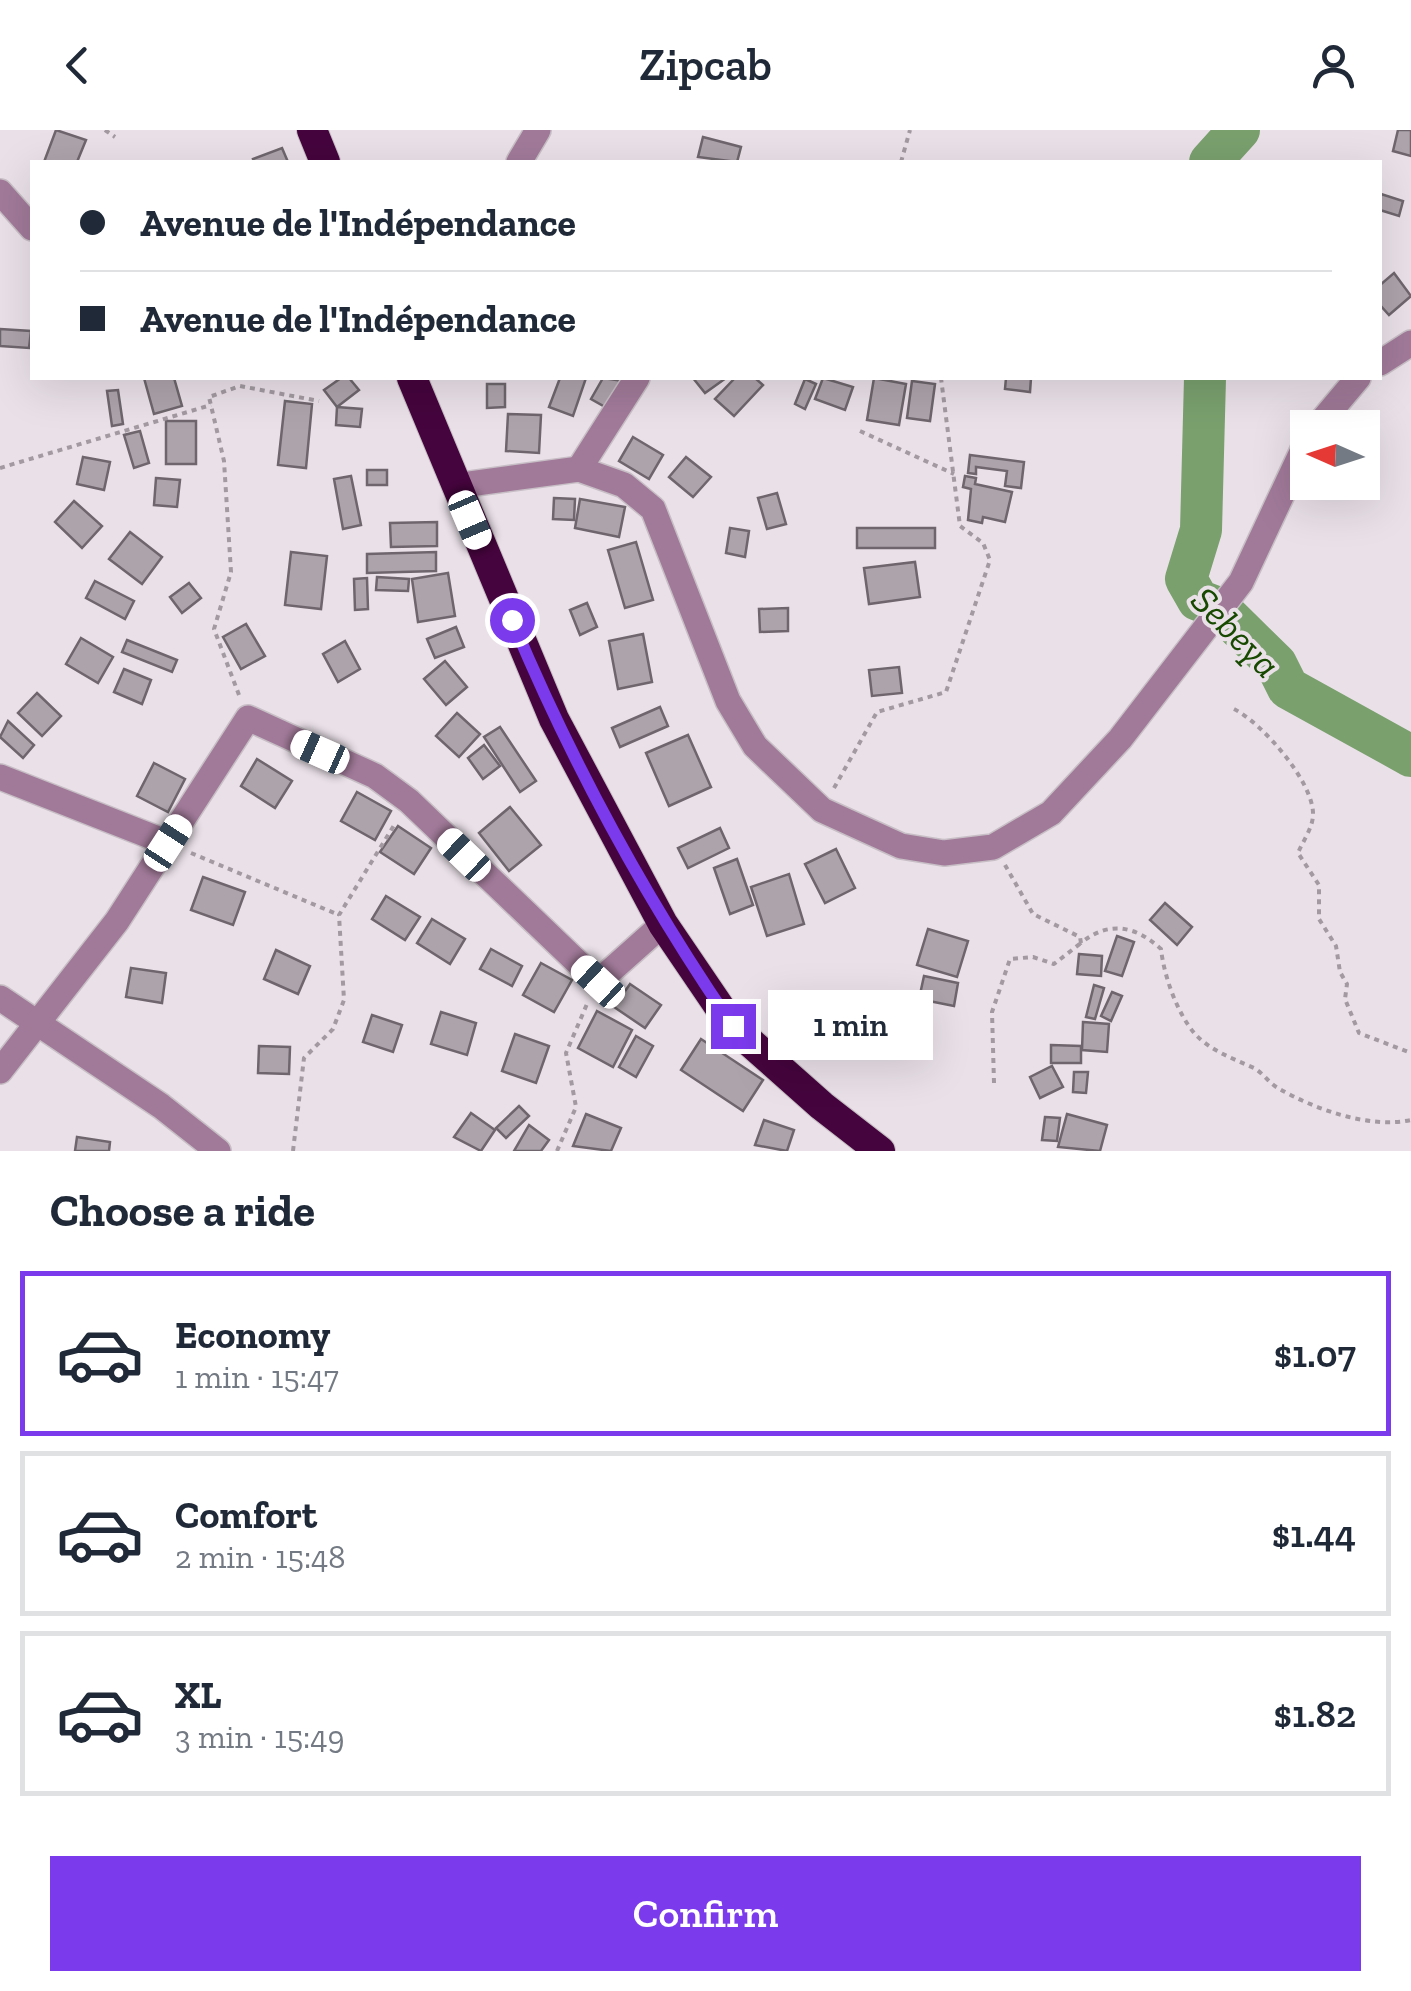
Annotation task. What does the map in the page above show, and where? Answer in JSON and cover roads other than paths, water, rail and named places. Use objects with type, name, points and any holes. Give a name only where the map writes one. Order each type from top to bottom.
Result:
[{"type":"highway","points":[[312,130],[325,160]]},
{"type":"highway","points":[[413,380],[554,719],[663,924],[733,1026],[822,1106],[880,1151]]},
{"type":"street","points":[[519,160],[538,130]]},
{"type":"street","points":[[0,192],[30,226]]},
{"type":"street","points":[[1382,362],[1411,343]]},
{"type":"street","points":[[579,469],[636,380]]},
{"type":"street","points":[[1331,410],[1356,380]]},
{"type":"street","points":[[456,486],[579,469],[624,486],[653,509],[728,701],[755,746],[822,810],[901,846],[944,853],[993,847],[1051,813],[1120,740],[1241,582],[1290,477]]},
{"type":"street","points":[[0,1071],[118,921],[248,718],[374,776],[409,801],[598,982],[663,924]]},
{"type":"street","points":[[0,777],[168,843]]},
{"type":"street","points":[[0,998],[218,1151]]},
{"type":"waterway","name":"Sebeya","points":[[1212,160],[1239,130]]},
{"type":"waterway","name":"Sebeya","points":[[1205,380],[1201,530],[1186,579],[1198,600],[1219,608],[1276,664],[1288,688],[1411,756]]}]
